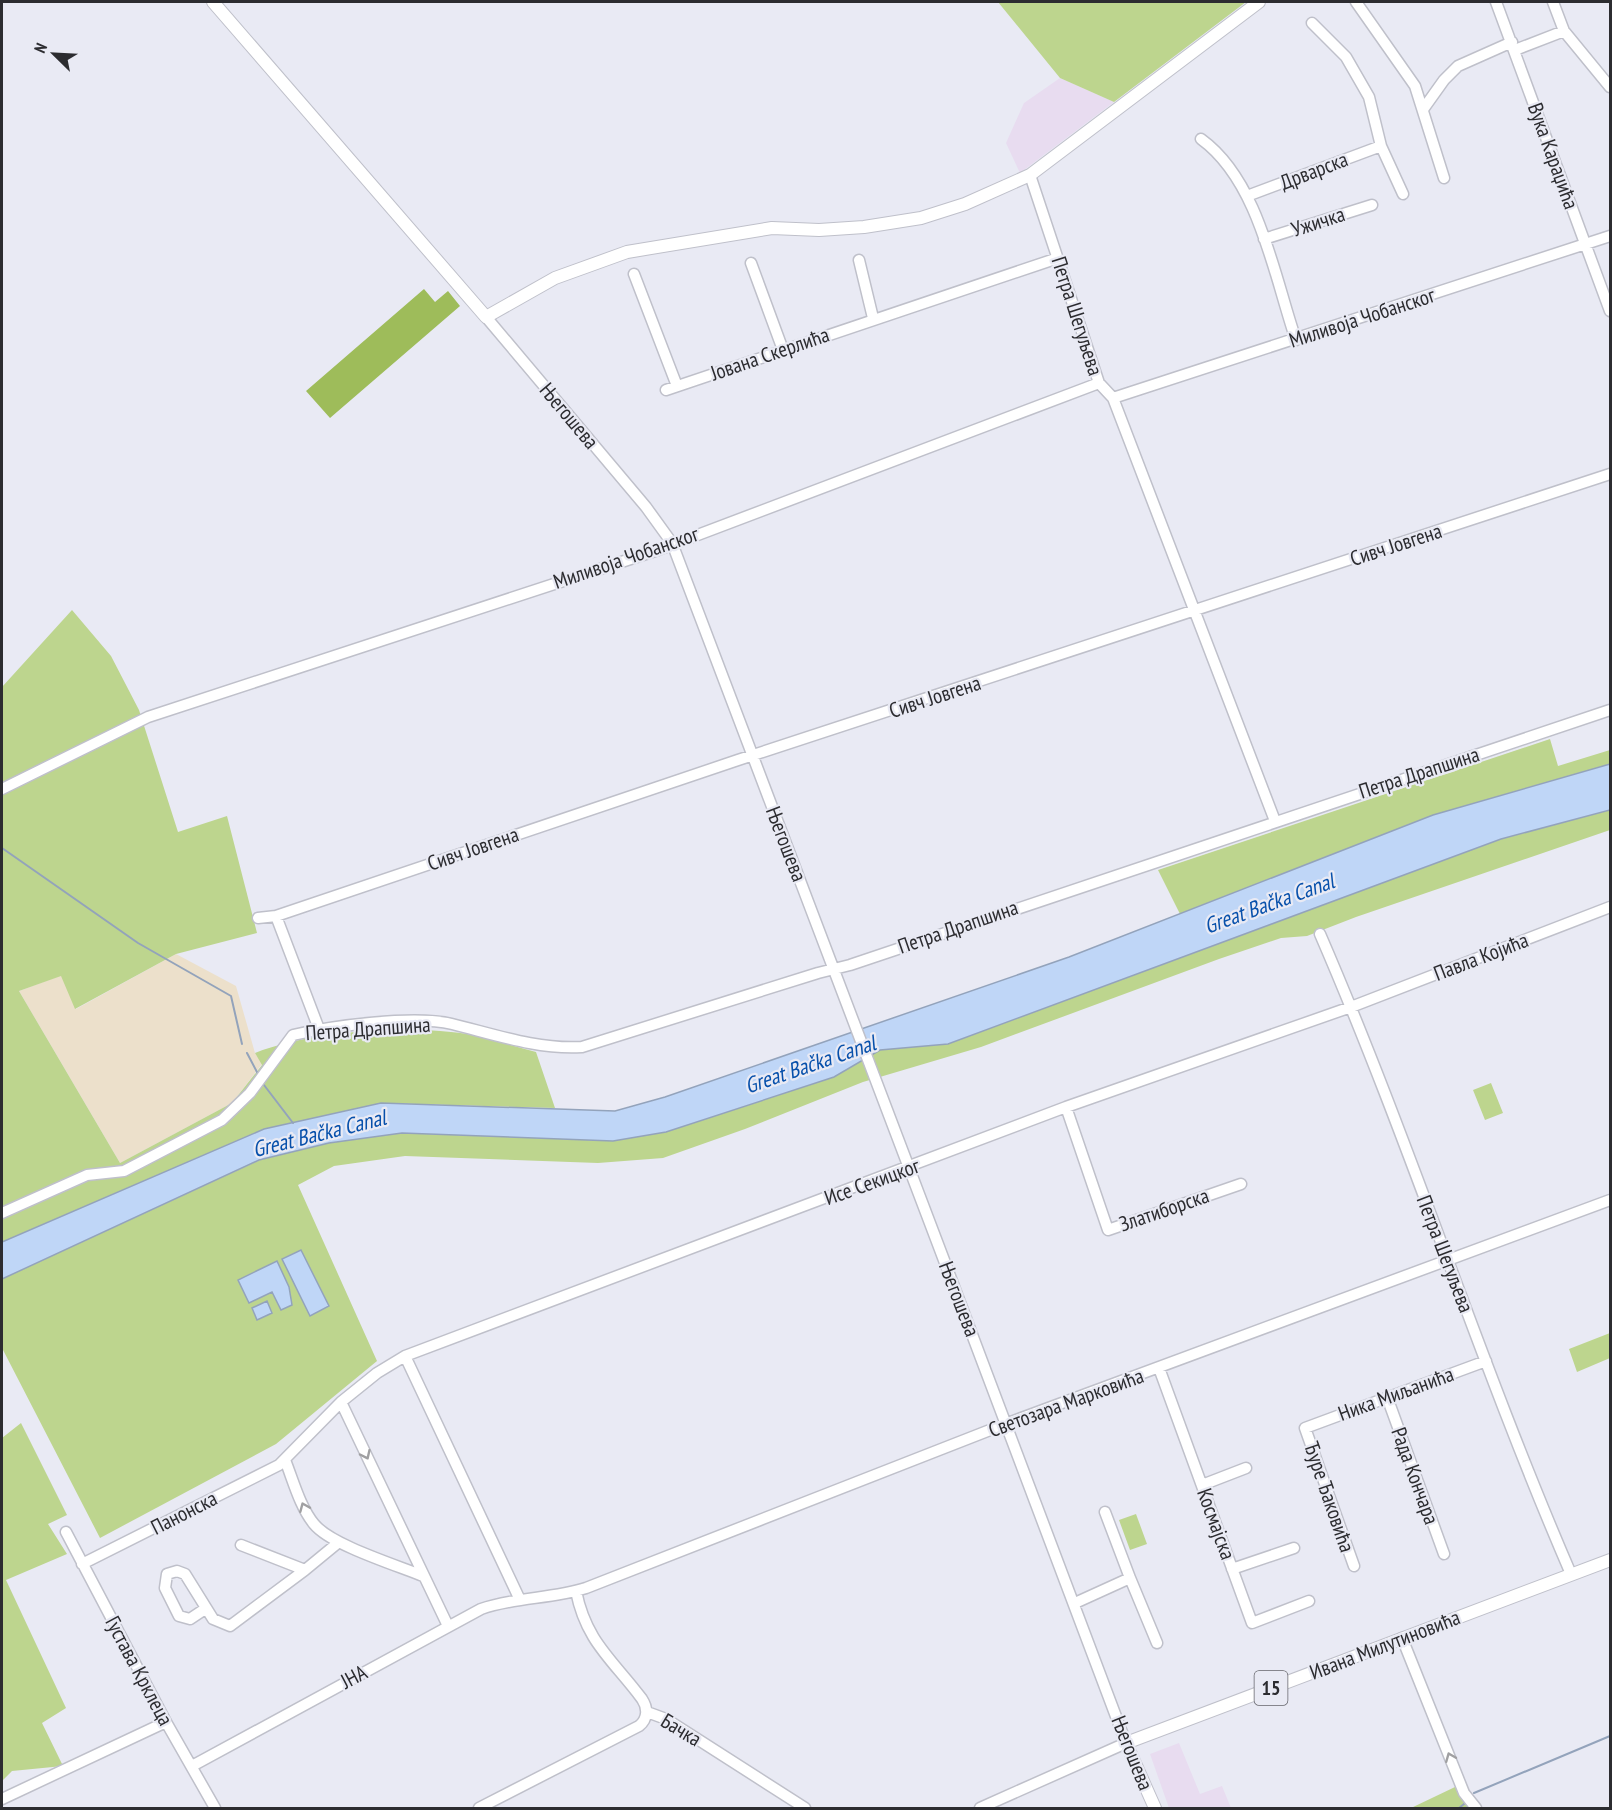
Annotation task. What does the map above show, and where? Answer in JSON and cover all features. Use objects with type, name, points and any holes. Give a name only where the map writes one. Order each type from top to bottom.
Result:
[{"type":"main road","name":"Његошева","points":[[213,2],[486,317]]},
{"type":"main road","points":[[486,317],[555,278],[627,252],[772,228],[819,230],[864,227],[921,218],[965,204],[1030,175],[1259,2]]},
{"type":"main road","name":"Ивана Милутиновића","points":[[1126,1743],[1611,1560]]},
{"type":"main road","name":"Његошева","points":[[1126,1743],[1155,1809]]},
{"type":"street","points":[[1356,2],[1415,86],[1424,108],[1444,178]]},
{"type":"street","name":"Вука Караџића","points":[[1496,2],[1584,245],[1611,310]]},
{"type":"street","points":[[1553,2],[1564,31],[1611,87]]},
{"type":"street","points":[[1312,23],[1346,57],[1368,97],[1381,146],[1403,194]]},
{"type":"street","points":[[1424,108],[1452,70],[1513,46],[1564,31]]},
{"type":"street","points":[[1201,139],[1212,147],[1247,196],[1264,239],[1296,340]]},
{"type":"street","name":"Дрварска","points":[[1247,196],[1381,146]]},
{"type":"street","name":"Петра Шегуљева","points":[[1030,175],[1099,384],[1113,398],[1275,821]]},
{"type":"street","name":"Ужичка","points":[[1264,239],[1372,205]]},
{"type":"street","name":"Миливоја Чобанског","points":[[1113,398],[1611,236]]},
{"type":"street","name":"Јована Скерлића","points":[[634,274],[672,388],[873,318],[1058,258]]},
{"type":"street","points":[[859,260],[873,318]]},
{"type":"street","points":[[751,263],[783,350]]},
{"type":"street","name":"Његошева","points":[[486,317],[646,507],[672,543],[908,1168],[1008,1423],[1126,1743]]},
{"type":"street","name":"Миливоја Чобанског","points":[[2,789],[148,717],[672,543],[1099,384]]},
{"type":"street","name":"Сивч Јовгена","points":[[258,918],[276,916],[1611,474]]},
{"type":"street","name":"Петра Драпшина","points":[[2,1213],[87,1175],[124,1171],[222,1120],[250,1093],[293,1035],[319,1029],[406,1022],[451,1024],[556,1047],[582,1047],[833,970],[1611,710]]},
{"type":"street","name":"Павла Којића","points":[[1351,1007],[1611,906]]},
{"type":"street","points":[[276,916],[319,1029]]},
{"type":"street","name":"Петра Шегуљева","points":[[1320,934],[1351,1007],[1447,1262],[1571,1575]]},
{"type":"street","name":"Исе Секицког","points":[[394,1362],[1066,1107],[1351,1007]]},
{"type":"street","name":"Златиборска","points":[[1066,1107],[1108,1230],[1241,1184]]},
{"type":"street","name":"Светозара Марковића","points":[[520,1600],[576,1591],[1008,1423],[1611,1200]]},
{"type":"street","points":[[405,1356],[520,1600]]},
{"type":"street","name":"Ника Миљанића","points":[[1305,1428],[1486,1361]]},
{"type":"street","name":"Панонска","points":[[82,1564],[285,1460],[311,1430],[341,1402],[394,1362]]},
{"type":"street","name":"Космајска","points":[[1159,1368],[1252,1623],[1309,1601]]},
{"type":"street","name":"Рада Кончара","points":[[1387,1397],[1444,1554]]},
{"type":"street","points":[[341,1402],[448,1626]]},
{"type":"street","name":"Ђуре Ђаковића","points":[[1305,1428],[1354,1566]]},
{"type":"street","points":[[285,1460],[313,1523],[339,1542],[423,1575]]},
{"type":"street","points":[[1202,1485],[1246,1468]]},
{"type":"street","points":[[1105,1512],[1157,1643]]},
{"type":"street","name":"Густава Крклеца","points":[[66,1532],[166,1722],[215,1809]]},
{"type":"street","points":[[206,1609],[190,1619],[179,1616],[165,1588],[167,1574],[177,1570],[185,1574],[206,1609],[218,1622],[230,1626],[339,1542]]},
{"type":"street","points":[[241,1545],[305,1570]]},
{"type":"street","points":[[1232,1569],[1294,1548]]},
{"type":"street","points":[[1075,1603],[1130,1578]]},
{"type":"street","name":"Бачка","points":[[576,1591],[581,1614],[591,1637],[642,1699],[646,1712],[666,1719],[805,1809]]},
{"type":"street","name":"ЈНА","points":[[192,1766],[448,1626],[488,1606],[520,1600]]},
{"type":"street","points":[[1402,1638],[1464,1793],[1476,1809]]},
{"type":"street","points":[[480,1809],[639,1726],[646,1712]]},
{"type":"street","points":[[2,1799],[166,1722]]},
{"type":"street","points":[[980,1809],[1126,1743]]},
{"type":"shaded area","points":[[1060,78],[1114,102],[1020,173],[1006,143],[1024,103]]},
{"type":"shaded area","points":[[176,954],[236,986],[255,1053],[262,1064],[232,1103],[120,1163],[19,991],[62,975],[76,1009]]},
{"type":"shaded area","points":[[1179,1743],[1200,1794],[1222,1786],[1231,1808],[1169,1808],[1150,1754]]},
{"type":"green space","points":[[998,2],[1246,2],[1114,102],[1060,78]]},
{"type":"green space","points":[[424,289],[435,302],[448,291],[460,306],[330,418],[306,391]]},
{"type":"green space","points":[[72,610],[111,656],[139,710],[178,832],[227,816],[257,933],[176,954],[75,1009],[61,976],[19,991],[120,1163],[232,1103],[262,1065],[255,1053],[300,1040],[351,1032],[428,1030],[462,1033],[536,1052],[555,1108],[381,1103],[264,1129],[2,1242],[2,687]]},
{"type":"green space","points":[[1550,739],[1558,766],[1610,750],[1610,764],[1433,815],[1180,914],[1158,870]]},
{"type":"green space","points":[[1610,810],[1610,830],[1307,936],[1281,938],[1219,959],[981,1047],[863,1082],[745,1129],[663,1158],[598,1163],[405,1156],[334,1166],[298,1185],[377,1361],[276,1444],[100,1538],[2,1348],[2,1279],[260,1160],[329,1143],[402,1133],[613,1141],[666,1132],[834,1077],[880,1050],[948,1044],[1501,839]]},
{"type":"green space","points":[[1491,1083],[1503,1113],[1485,1120],[1473,1090]]},
{"type":"green space","points":[[1610,1333],[1610,1358],[1577,1372],[1569,1349]]},
{"type":"green space","points":[[21,1423],[67,1515],[48,1524],[67,1554],[6,1580],[66,1708],[42,1723],[63,1766],[12,1771],[2,1781],[2,1438]]},
{"type":"green space","points":[[1136,1514],[1147,1544],[1130,1550],[1119,1520]]},
{"type":"green space","points":[[1455,1787],[1471,1808],[1411,1808]]},
{"type":"water","name":"Great Bačka Canal","points":[[1610,764],[1610,810],[1501,839],[948,1044],[880,1050],[834,1077],[666,1132],[613,1141],[402,1133],[329,1143],[259,1160],[2,1279],[2,1242],[264,1129],[381,1103],[615,1111],[665,1097],[1069,957],[1433,815]]},
{"type":"water","points":[[301,1250],[329,1306],[310,1316],[282,1259]]},
{"type":"water","points":[[277,1261],[289,1287],[292,1305],[281,1310],[272,1292],[249,1303],[238,1280]]},
{"type":"water","points":[[267,1301],[272,1313],[257,1320],[252,1308]]},
{"type":"waterway","points":[[2,848],[138,943],[231,996],[242,1044]]},
{"type":"waterway","points":[[247,1053],[258,1074]]},
{"type":"waterway","name":"Great Bačka Canal","points":[[264,1085],[293,1123]]},
{"type":"waterway","points":[[1474,1793],[1610,1736]]},
{"type":"waterway","points":[[1459,1808],[1464,1804]]}]
